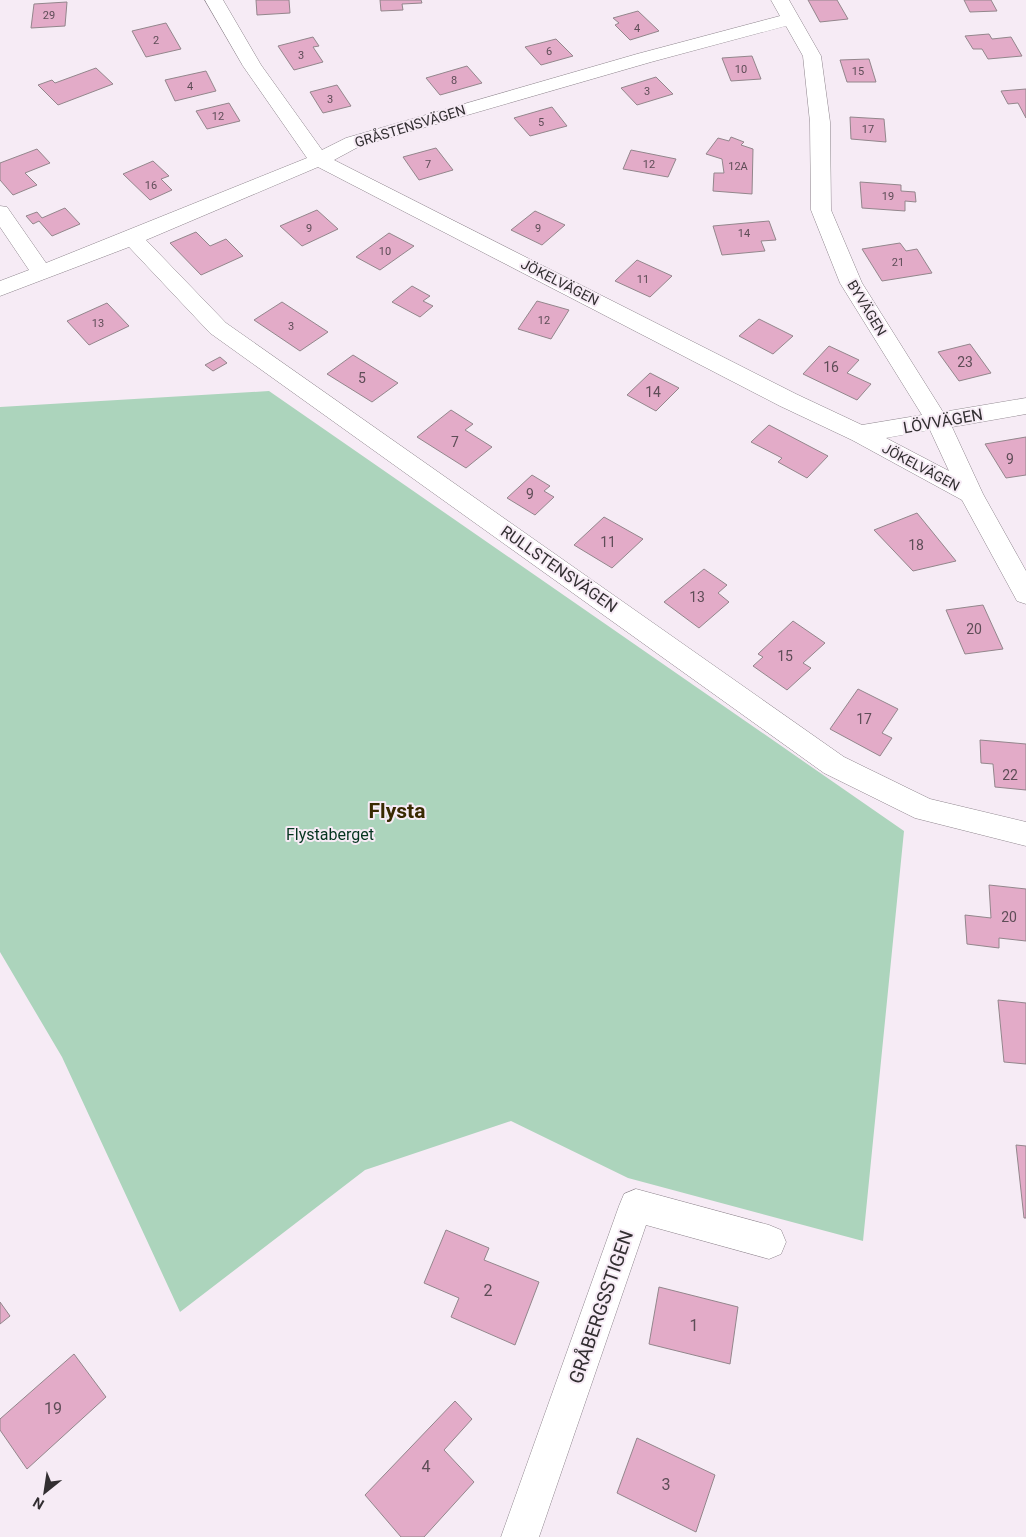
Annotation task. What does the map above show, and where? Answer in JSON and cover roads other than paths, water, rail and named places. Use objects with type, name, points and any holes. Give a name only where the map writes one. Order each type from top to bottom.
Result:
[{"type":"street","name":"JÖKELVÄGEN","points":[[214,0],[252,66],[319,160],[788,400],[860,434],[971,494]]},
{"type":"street","name":"BYVÄGEN","points":[[780,0],[812,56],[820,122],[821,210],[851,283],[938,422],[971,494],[1026,594]]},
{"type":"street","name":"GRÅSTENSVÄGEN","points":[[0,289],[132,238],[319,160],[353,142],[644,58],[791,19]]},
{"type":"street","points":[[0,212],[42,273]]},
{"type":"street","name":"RULLSTENSVÄGEN","points":[[132,238],[218,328],[834,765],[925,810],[1026,834]]},
{"type":"street","name":"LÖVVÄGEN","points":[[860,434],[1026,406]]},
{"type":"street","name":"GRÅBERGSSTIGEN","points":[[520,1537],[636,1206],[769,1242]]},
{"type":"district","name":"Flysta","points":[[397,811]]},
{"type":"park label","name":"Flystaberget","points":[[330,834]]}]
